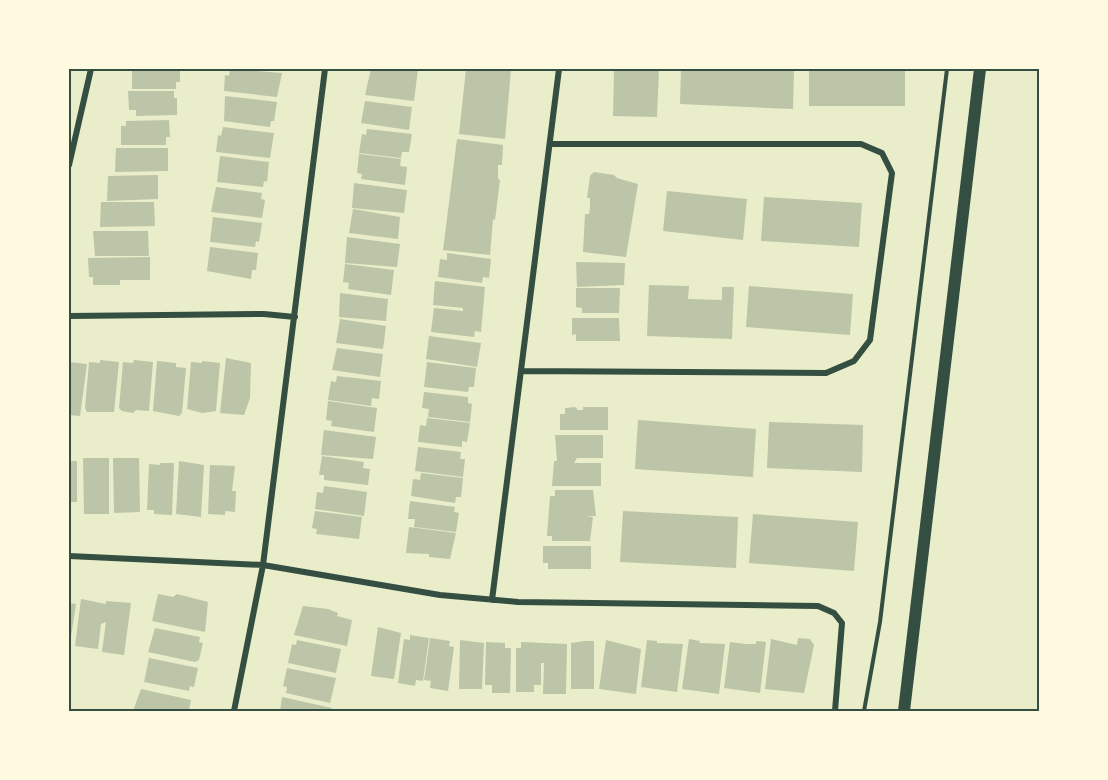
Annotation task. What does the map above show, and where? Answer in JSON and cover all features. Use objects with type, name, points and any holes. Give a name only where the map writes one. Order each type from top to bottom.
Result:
[{"type":"main road","points":[[904,711],[980,69]]},
{"type":"street","points":[[69,165],[91,69]]},
{"type":"street","points":[[234,711],[263,565],[325,69]]},
{"type":"street","points":[[492,600],[559,69]]},
{"type":"street","points":[[522,371],[826,373],[854,361],[870,340],[892,173],[882,153],[861,144],[550,144]]},
{"type":"street","points":[[69,316],[264,314],[295,317]]},
{"type":"street","points":[[69,556],[263,565],[440,595],[492,600],[812,605],[824,608],[839,617],[843,629],[835,711]]},
{"type":"path","points":[[864,711],[880,622],[947,69]]},
{"type":"building","points":[[180,69],[180,82],[176,82],[176,89],[132,89],[132,70]]},
{"type":"building","points":[[230,69],[282,73],[277,97],[224,91],[225,75],[229,76]]},
{"type":"building","points":[[371,69],[418,69],[414,101],[365,95]]},
{"type":"building","points":[[466,69],[511,69],[505,139],[459,134]]},
{"type":"building","points":[[614,69],[659,69],[657,117],[613,116]]},
{"type":"building","points":[[681,69],[794,69],[793,109],[680,104]]},
{"type":"building","points":[[809,69],[905,69],[905,106],[809,106]]},
{"type":"building","points":[[128,91],[174,91],[174,98],[177,98],[177,115],[136,116],[136,110],[129,110]]},
{"type":"building","points":[[225,96],[277,102],[274,121],[271,121],[270,127],[224,121]]},
{"type":"building","points":[[365,101],[412,107],[409,130],[361,123]]},
{"type":"building","points":[[169,120],[170,137],[166,137],[166,145],[121,145],[121,126],[126,126],[126,121]]},
{"type":"building","points":[[223,127],[274,133],[270,158],[216,152],[218,135],[221,136]]},
{"type":"building","points":[[367,129],[412,134],[409,152],[402,152],[401,158],[359,153],[362,134],[366,135]]},
{"type":"building","points":[[457,139],[503,145],[502,165],[498,165],[498,179],[500,180],[490,255],[443,250]]},
{"type":"building","points":[[116,148],[168,148],[168,171],[115,172]]},
{"type":"building","points":[[359,154],[401,159],[400,166],[407,167],[405,185],[361,179],[362,174],[357,173]]},
{"type":"building","points":[[220,156],[269,162],[267,182],[264,181],[263,187],[217,182]]},
{"type":"building","points":[[594,172],[614,175],[638,184],[626,257],[583,252],[585,214],[589,214],[590,208],[590,198],[587,198],[590,176]]},
{"type":"building","points":[[158,175],[158,199],[107,201],[108,176]]},
{"type":"building","points":[[354,183],[407,190],[404,213],[352,208]]},
{"type":"building","points":[[216,187],[262,193],[261,199],[265,200],[262,218],[211,212]]},
{"type":"building","points":[[667,191],[747,199],[743,240],[663,231]]},
{"type":"building","points":[[764,197],[862,203],[859,247],[761,241]]},
{"type":"building","points":[[101,202],[154,202],[155,226],[100,227]]},
{"type":"building","points":[[353,209],[400,217],[398,239],[349,233]]},
{"type":"building","points":[[213,217],[262,223],[259,242],[256,241],[255,247],[210,242]]},
{"type":"building","points":[[93,231],[148,231],[149,256],[95,256]]},
{"type":"building","points":[[347,237],[400,244],[397,267],[345,263]]},
{"type":"building","points":[[210,247],[258,253],[256,270],[252,270],[251,279],[207,271]]},
{"type":"building","points":[[447,253],[491,259],[489,278],[483,277],[482,283],[438,277],[440,259],[447,260]]},
{"type":"building","points":[[150,257],[150,280],[120,280],[120,285],[93,285],[93,277],[89,277],[88,258]]},
{"type":"building","points":[[576,262],[625,263],[624,285],[577,287]]},
{"type":"building","points":[[345,264],[394,270],[391,295],[348,289],[349,283],[343,282]]},
{"type":"building","points":[[435,281],[485,287],[481,332],[475,331],[474,337],[431,332],[434,308],[463,311],[463,308],[433,305]]},
{"type":"building","points":[[649,285],[689,286],[688,299],[722,300],[722,287],[734,287],[732,339],[647,336]]},
{"type":"building","points":[[749,286],[853,294],[850,335],[746,327]]},
{"type":"building","points":[[576,288],[620,288],[619,313],[582,313],[582,308],[576,307]]},
{"type":"building","points":[[340,293],[388,299],[386,321],[339,317]]},
{"type":"building","points":[[572,318],[619,318],[620,341],[576,341],[576,334],[572,335]]},
{"type":"building","points":[[340,319],[386,326],[383,349],[336,343]]},
{"type":"building","points":[[429,336],[481,343],[477,367],[426,359]]},
{"type":"building","points":[[337,348],[383,354],[380,377],[332,370]]},
{"type":"building","points":[[226,358],[251,363],[250,398],[244,415],[220,413]]},
{"type":"building","points":[[100,360],[119,362],[114,412],[87,412],[85,408],[89,362],[100,363]]},
{"type":"building","points":[[134,360],[153,362],[149,411],[136,410],[133,413],[122,411],[119,408],[123,362],[133,363]]},
{"type":"building","points":[[157,361],[176,363],[176,367],[186,368],[182,413],[179,416],[153,411]]},
{"type":"building","points":[[202,361],[220,363],[216,411],[202,413],[187,409],[191,362],[202,363]]},
{"type":"building","points":[[69,362],[87,364],[80,416],[69,415]]},
{"type":"building","points":[[427,362],[476,368],[474,387],[469,387],[468,392],[424,387]]},
{"type":"building","points":[[337,376],[381,381],[379,399],[372,398],[371,406],[328,400],[331,381],[336,382]]},
{"type":"building","points":[[424,392],[468,397],[468,403],[472,404],[470,422],[428,417],[429,409],[422,408]]},
{"type":"building","points":[[328,401],[377,408],[374,432],[331,426],[332,421],[326,420]]},
{"type":"building","points":[[575,407],[583,410],[583,407],[608,407],[608,430],[560,430],[560,414],[565,414],[565,408]]},
{"type":"building","points":[[427,418],[470,423],[467,442],[462,441],[462,447],[418,442],[420,425],[426,426]]},
{"type":"building","points":[[638,420],[756,429],[753,477],[635,469]]},
{"type":"building","points":[[769,422],[863,425],[862,472],[767,468]]},
{"type":"building","points":[[324,430],[376,437],[373,459],[321,455]]},
{"type":"building","points":[[555,435],[603,435],[603,458],[577,458],[574,463],[601,463],[601,486],[552,486],[554,461],[557,461]]},
{"type":"building","points":[[418,447],[461,452],[460,459],[465,459],[463,477],[415,471]]},
{"type":"building","points":[[322,456],[364,462],[363,468],[370,469],[368,485],[324,480],[324,475],[319,475]]},
{"type":"building","points":[[83,458],[109,458],[109,514],[84,514]]},
{"type":"building","points":[[113,458],[139,458],[140,512],[114,513]]},
{"type":"building","points":[[69,461],[77,461],[77,502],[69,502]]},
{"type":"building","points":[[179,461],[204,465],[201,517],[176,514]]},
{"type":"building","points":[[160,463],[174,463],[172,515],[154,514],[154,510],[147,510],[149,464],[160,465]]},
{"type":"building","points":[[210,465],[235,466],[232,491],[236,491],[235,512],[225,511],[225,515],[208,514]]},
{"type":"building","points":[[421,473],[463,478],[461,497],[456,497],[455,503],[411,496],[413,479],[420,480]]},
{"type":"building","points":[[324,486],[367,492],[364,516],[315,509],[317,492],[323,493]]},
{"type":"building","points":[[555,490],[593,490],[596,516],[586,516],[593,517],[590,541],[552,541],[552,536],[547,536],[550,496],[555,496]]},
{"type":"building","points":[[410,501],[455,507],[454,512],[459,513],[456,532],[414,527],[415,519],[408,519]]},
{"type":"building","points":[[315,511],[362,517],[359,539],[316,534],[317,529],[312,528]]},
{"type":"building","points":[[623,511],[738,517],[736,568],[620,562]]},
{"type":"building","points":[[753,514],[858,522],[854,571],[749,563]]},
{"type":"building","points":[[409,527],[456,533],[450,559],[429,557],[429,554],[406,553]]},
{"type":"building","points":[[543,546],[591,546],[591,569],[548,569],[548,563],[543,563]]},
{"type":"building","points":[[158,594],[173,597],[177,594],[208,602],[205,632],[152,621]]},
{"type":"building","points":[[81,599],[106,604],[106,601],[131,603],[124,655],[102,652],[106,622],[101,624],[98,649],[75,646]]},
{"type":"building","points":[[69,603],[76,604],[70,643],[69,643]]},
{"type":"building","points":[[303,606],[328,609],[338,613],[337,616],[352,620],[347,646],[294,635]]},
{"type":"building","points":[[378,627],[401,633],[394,679],[371,676]]},
{"type":"building","points":[[155,628],[200,637],[199,642],[203,643],[199,660],[195,662],[148,652]]},
{"type":"building","points":[[410,635],[429,638],[423,681],[416,680],[415,686],[398,683],[404,639],[410,640]]},
{"type":"building","points":[[430,638],[450,641],[449,646],[454,647],[448,691],[430,688],[431,681],[424,680]]},
{"type":"building","points":[[798,638],[810,639],[814,645],[804,693],[765,689],[771,639],[797,645]]},
{"type":"building","points":[[689,639],[700,641],[699,643],[725,644],[719,694],[682,689]]},
{"type":"building","points":[[297,640],[341,649],[336,673],[288,663],[292,644],[296,645]]},
{"type":"building","points":[[460,640],[484,643],[482,689],[459,689]]},
{"type":"building","points":[[606,640],[641,649],[636,694],[599,689]]},
{"type":"building","points":[[647,640],[657,641],[657,643],[683,644],[677,692],[641,687]]},
{"type":"building","points":[[594,641],[594,689],[571,689],[571,643]]},
{"type":"building","points":[[756,641],[766,642],[760,693],[724,688],[730,642],[756,644]]},
{"type":"building","points":[[486,642],[505,643],[505,648],[511,648],[510,693],[492,693],[492,685],[485,685]]},
{"type":"building","points":[[521,642],[567,644],[566,694],[543,694],[544,663],[541,663],[541,685],[534,685],[534,692],[516,692],[516,648],[521,648]]},
{"type":"building","points":[[149,658],[198,668],[194,687],[190,686],[189,691],[144,682]]},
{"type":"building","points":[[287,668],[336,678],[330,703],[286,693],[287,687],[283,686]]},
{"type":"building","points":[[141,689],[191,700],[189,711],[133,711]]},
{"type":"building","points":[[282,697],[332,708],[332,711],[280,711]]}]
